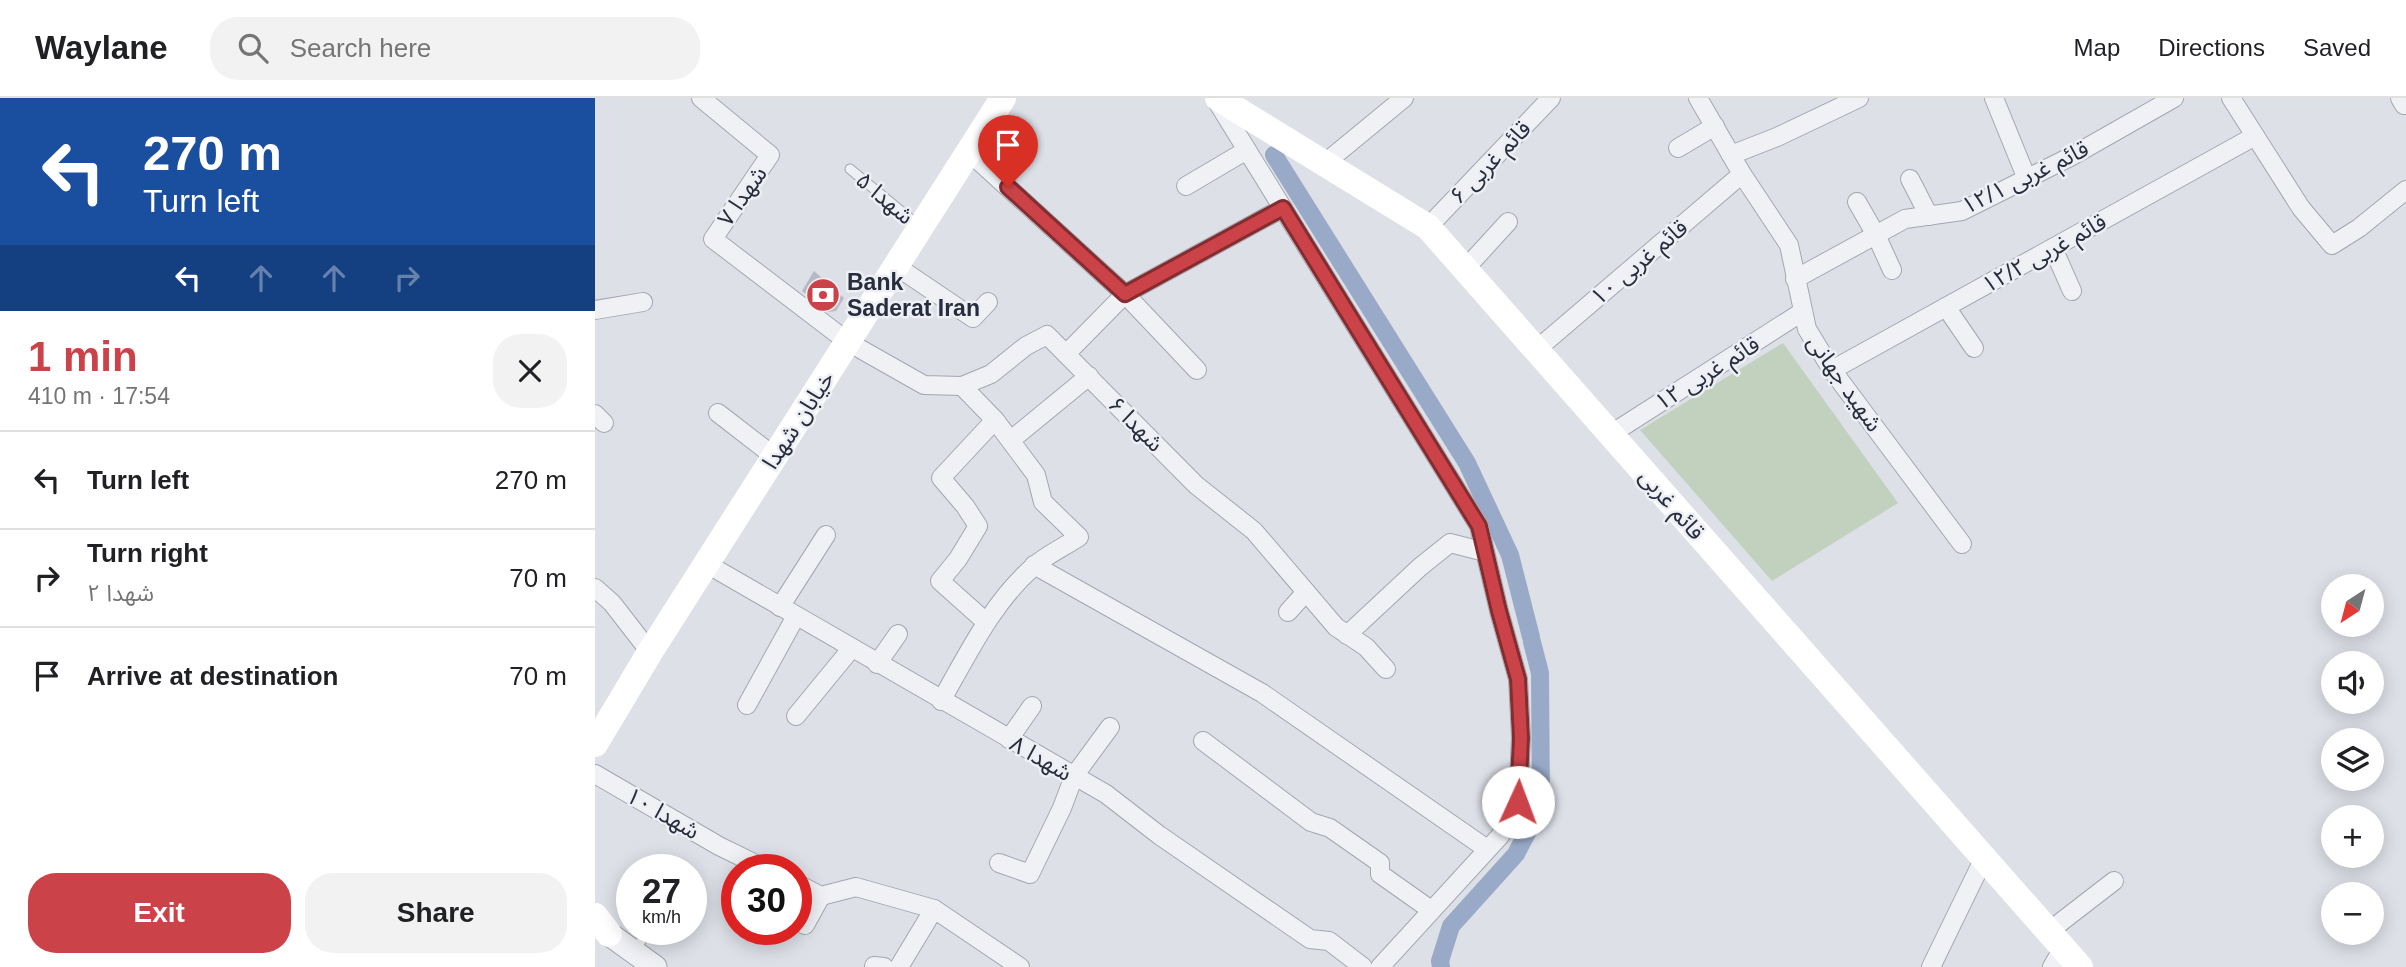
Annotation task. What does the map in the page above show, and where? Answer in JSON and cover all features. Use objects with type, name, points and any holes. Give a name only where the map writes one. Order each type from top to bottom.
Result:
[{"type":"main road","name":"خیابان شهدا","points":[[595,744],[650,652],[1003,98]]},
{"type":"main road","name":"قائم غربی","points":[[1232,101],[1325,163],[1429,227],[1984,858],[2061,953]]},
{"type":"street","name":"شهدا ۷","points":[[701,98],[770,155],[713,239],[848,342]]},
{"type":"street","points":[[1325,163],[1404,98]]},
{"type":"street","name":"قائم غربی ۶","points":[[1429,227],[1551,98]]},
{"type":"street","name":"شهید جهانی","points":[[1699,98],[1742,174],[1789,245],[1807,329],[1832,370],[1962,544]]},
{"type":"street","points":[[1731,155],[1777,137],[1859,98]]},
{"type":"street","points":[[1994,98],[2027,179]]},
{"type":"street","name":"قائم غربی ۱۲/۱","points":[[1795,279],[1905,219],[1962,211],[2027,179],[2174,98]]},
{"type":"street","points":[[2231,98],[2301,208],[2332,245],[2359,228],[2406,190]]},
{"type":"street","points":[[1232,101],[1247,150],[1479,526],[1518,679],[1521,738],[1518,802],[1500,836],[1380,967]]},
{"type":"street","points":[[1678,148],[1715,126]]},
{"type":"street","name":"قائم غربی ۱۲/۲","points":[[1832,370],[2255,136]]},
{"type":"street","points":[[1187,187],[1247,150]]},
{"type":"street","points":[[969,152],[1125,294],[1197,370]]},
{"type":"street","name":"قائم غربی ۱۰","points":[[1536,349],[1742,174]]},
{"type":"street","points":[[1910,179],[1929,216]]},
{"type":"street","points":[[1857,202],[1876,234],[1892,270]]},
{"type":"street","points":[[1066,354],[1125,294],[1283,208]]},
{"type":"street","points":[[1465,269],[1509,222]]},
{"type":"street","points":[[2053,248],[2072,291]]},
{"type":"street","points":[[896,266],[973,318],[988,302]]},
{"type":"street","points":[[595,310],[643,302]]},
{"type":"street","points":[[1946,307],[1974,348]]},
{"type":"street","name":"قائم غربی ۱۲","points":[[1611,434],[1803,312]]},
{"type":"street","name":"شهدا ۶","points":[[848,342],[924,385],[962,386],[991,374],[1026,346],[1047,335],[1196,485],[1254,531],[1336,627],[1366,647],[1386,669]]},
{"type":"street","points":[[1011,440],[1089,376]]},
{"type":"street","points":[[941,701],[986,622],[1006,594],[1034,565],[1079,537],[1044,502],[1036,475],[995,419],[962,386]]},
{"type":"street","points":[[718,412],[775,457]]},
{"type":"street","points":[[986,622],[940,581],[958,559],[978,526],[941,478],[995,419]]},
{"type":"street","points":[[780,607],[826,535]]},
{"type":"street","points":[[1347,635],[1450,543],[1485,552]]},
{"type":"street","name":"شهدا ۸","points":[[706,564],[1106,794],[1159,835],[1310,939],[1329,941],[1363,967]]},
{"type":"street","points":[[1034,565],[1262,693],[1487,849]]},
{"type":"street","points":[[595,588],[612,603],[650,652]]},
{"type":"street","points":[[1288,612],[1306,592]]},
{"type":"street","points":[[747,705],[796,616]]},
{"type":"street","points":[[877,664],[898,634]]},
{"type":"street","points":[[796,716],[851,649]]},
{"type":"street","points":[[1009,739],[1032,706]]},
{"type":"street","points":[[999,863],[1030,874],[1062,808],[1074,776],[1111,727]]},
{"type":"street","points":[[1203,741],[1311,822],[1330,828],[1380,863],[1380,874],[1431,910]]},
{"type":"street","name":"شهدا ۱۰","points":[[595,774],[735,854]]},
{"type":"street","points":[[1931,967],[1984,858]]},
{"type":"street","points":[[2061,953],[2114,881]]},
{"type":"street","points":[[812,891],[821,896],[856,887],[934,909],[1020,967]]},
{"type":"street","points":[[812,912],[821,896]]},
{"type":"street","points":[[899,967],[934,909]]},
{"type":"street","points":[[600,927],[655,967]]},
{"type":"lane","name":"شهدا ۵","points":[[850,169],[920,227]]},
{"type":"lane","points":[[634,952],[638,945]]},
{"type":"green space","points":[[1783,343],[1898,503],[1772,581],[1640,430]]},
{"type":"building","name":"Bank Saderat Iran","points":[[814,271],[844,298],[836,311],[828,312],[802,291]]},
{"type":"waterway","points":[[1274,155],[1467,463],[1510,555],[1531,637]]},
{"type":"waterway","points":[[1441,967],[1440,961],[1451,926],[1516,854],[1541,806],[1540,673],[1532,642]]},
{"type":"place","name":"Bank Saderat Iran","points":[[823,295]]},
{"type":"route","points":[[1008,187],[1125,294],[1283,208],[1479,526],[1518,679],[1521,738],[1518,802]]}]
